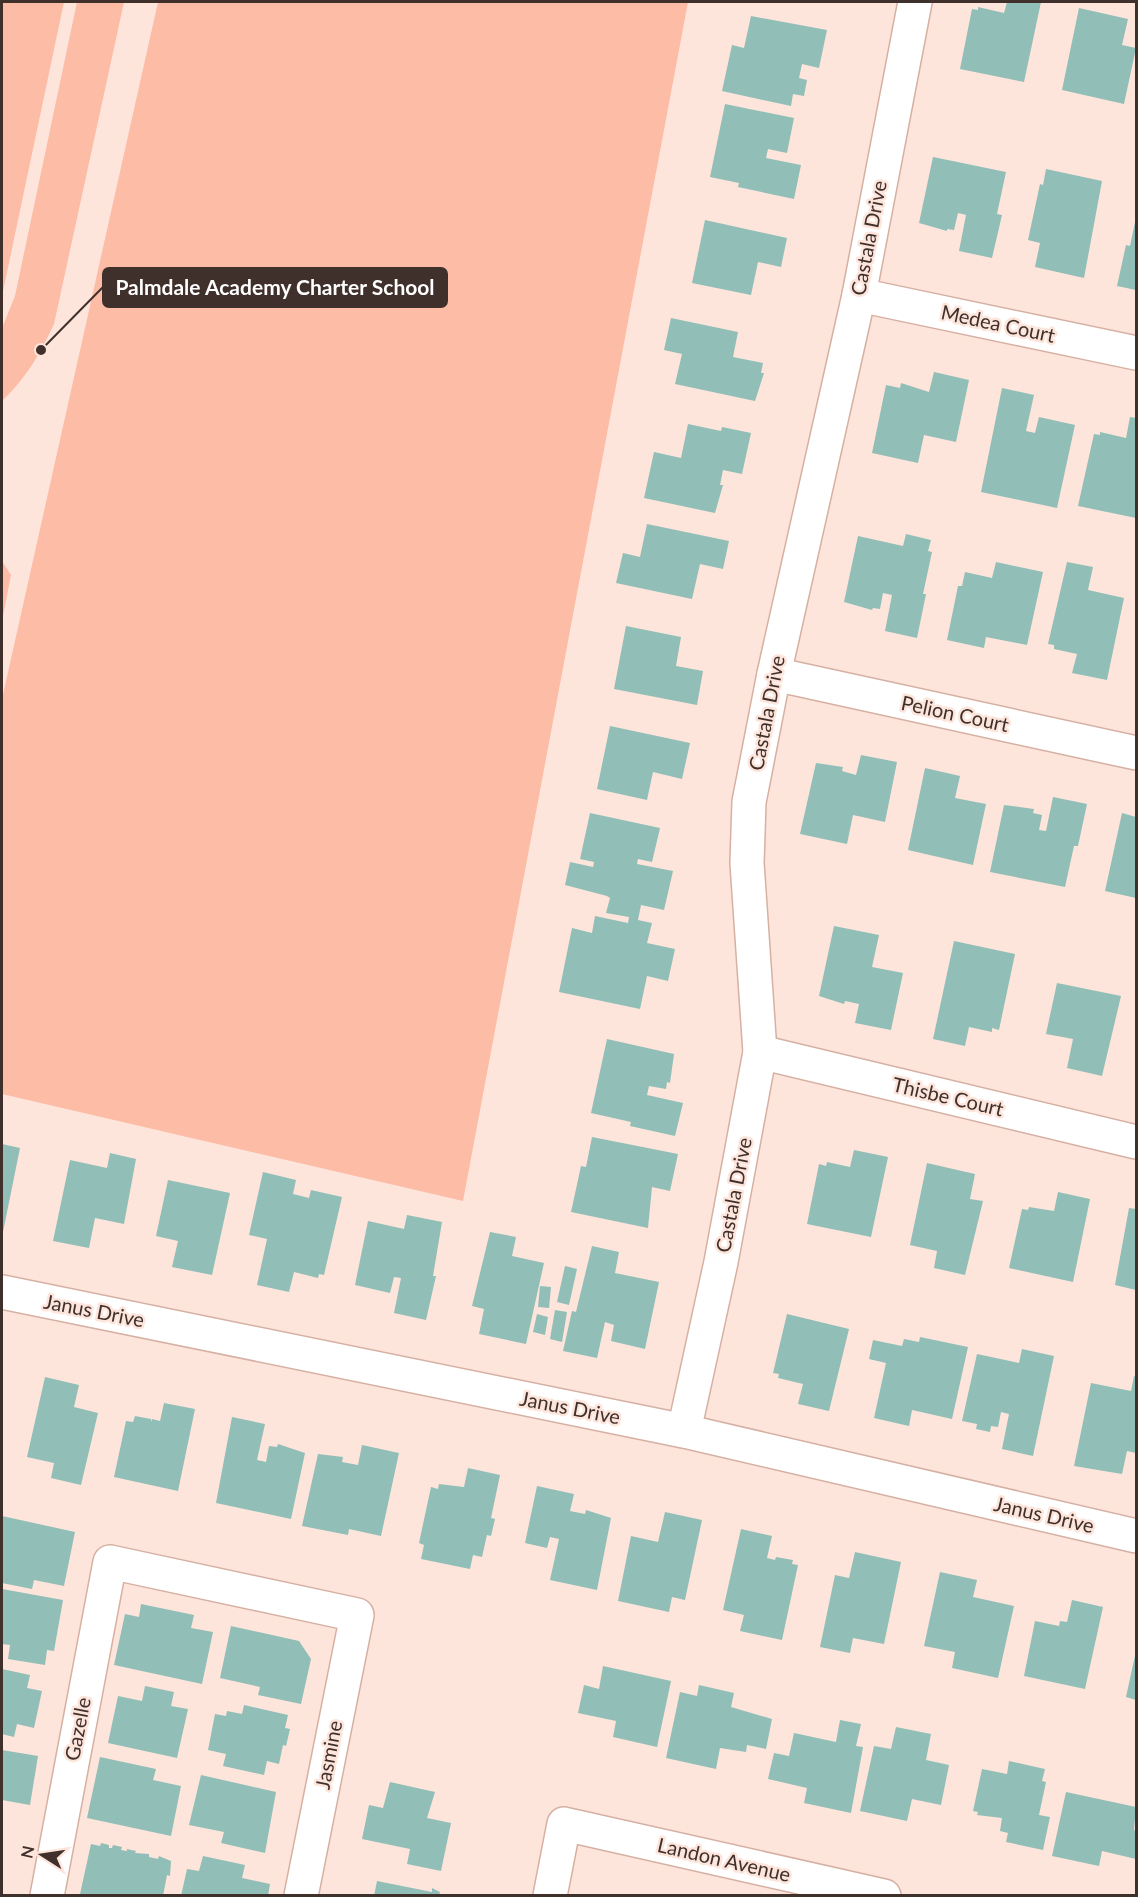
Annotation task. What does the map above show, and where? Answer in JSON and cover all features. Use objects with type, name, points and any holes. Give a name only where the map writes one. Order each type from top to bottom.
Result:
[{"type":"street","name":"Castala Drive","points":[[684,1431],[721,1262],[760,1052],[747,863],[749,802],[774,674],[859,295],[915,2]]},
{"type":"street","name":"Medea Court","points":[[859,295],[1137,353]]},
{"type":"street","name":"Pelion Court","points":[[774,674],[1137,753]]},
{"type":"street","name":"Thisbe Court","points":[[760,1052],[1137,1142]]},
{"type":"street","name":"Janus Drive","points":[[2,1292],[684,1431],[1137,1536]]},
{"type":"street","name":"Jasmine","points":[[110,1562],[357,1615],[301,1896]]},
{"type":"street","name":"Gazelle","points":[[47,1896],[110,1562]]},
{"type":"street","name":"Landon Avenue","points":[[550,1896],[564,1824],[884,1896]]},
{"type":"shaded area","points":[[2,2],[64,2],[2,296]]},
{"type":"shaded area","points":[[77,2],[124,2],[54,324],[32,365],[2,401],[2,328],[15,296]]},
{"type":"shaded area","points":[[158,2],[688,2],[463,1201],[2,1094],[2,699]]},
{"type":"shaded area","points":[[2,561],[11,575],[2,621]]},
{"type":"building","points":[[1007,2],[1041,2],[1024,82],[960,69],[972,9],[978,10],[978,7],[1004,13]]},
{"type":"building","points":[[1079,8],[1128,19],[1122,45],[1136,48],[1124,104],[1062,90]]},
{"type":"building","points":[[751,16],[827,30],[819,68],[802,64],[799,78],[807,80],[804,96],[793,94],[791,106],[722,91],[732,45],[744,48]]},
{"type":"building","points":[[725,104],[794,118],[787,153],[768,149],[766,158],[801,165],[794,199],[738,187],[739,183],[710,177]]},
{"type":"building","points":[[933,157],[1006,172],[997,214],[1002,215],[992,258],[959,251],[966,215],[958,213],[954,230],[947,229],[947,231],[919,223]]},
{"type":"building","points":[[1046,169],[1102,181],[1084,278],[1035,267],[1040,243],[1028,240],[1040,184],[1043,185]]},
{"type":"building","points":[[705,220],[787,238],[781,267],[758,262],[751,295],[692,283]]},
{"type":"building","points":[[1135,222],[1136,290],[1117,286],[1126,245],[1130,246]]},
{"type":"building","points":[[671,318],[738,332],[733,357],[763,363],[761,373],[764,373],[755,401],[675,384],[682,354],[664,350]]},
{"type":"building","points":[[934,372],[969,380],[956,442],[924,435],[918,463],[872,453],[886,385],[900,388],[901,383],[929,392]]},
{"type":"building","points":[[1002,388],[1034,395],[1026,431],[1035,433],[1039,417],[1075,425],[1057,508],[981,492]]},
{"type":"building","points":[[1130,417],[1136,418],[1136,518],[1078,506],[1094,434],[1100,435],[1100,432],[1126,438]]},
{"type":"building","points":[[688,424],[721,431],[722,427],[751,433],[742,474],[723,470],[720,485],[723,485],[715,513],[644,498],[654,452],[681,458]]},
{"type":"building","points":[[647,524],[729,541],[723,569],[700,564],[692,599],[616,583],[623,553],[640,557]]},
{"type":"building","points":[[906,534],[931,540],[928,551],[932,552],[923,594],[926,594],[917,638],[885,631],[892,595],[883,593],[880,609],[873,608],[872,610],[844,602],[858,536],[903,546]]},
{"type":"building","points":[[996,562],[1043,572],[1027,645],[986,637],[984,648],[947,640],[958,586],[962,586],[965,572],[992,578]]},
{"type":"building","points":[[1067,562],[1093,567],[1088,590],[1124,598],[1107,680],[1072,673],[1077,654],[1054,649],[1054,645],[1048,644]]},
{"type":"building","points":[[626,626],[681,637],[676,666],[703,671],[697,705],[614,689]]},
{"type":"building","points":[[610,726],[690,743],[682,779],[653,772],[647,800],[597,789]]},
{"type":"building","points":[[861,755],[897,762],[885,822],[853,815],[847,844],[800,834],[816,763],[843,767],[842,771],[856,775]]},
{"type":"building","points":[[925,768],[960,776],[955,798],[986,804],[973,865],[908,850]]},
{"type":"building","points":[[1053,797],[1087,804],[1078,846],[1074,846],[1065,887],[990,872],[1004,805],[1034,809],[1033,813],[1042,815],[1039,830],[1046,831]]},
{"type":"building","points":[[590,813],[660,828],[652,862],[638,859],[637,864],[673,871],[664,910],[641,905],[638,920],[652,923],[647,943],[675,949],[668,981],[647,976],[640,1009],[559,992],[572,928],[592,933],[595,916],[628,923],[629,917],[606,913],[610,898],[607,896],[565,885],[570,862],[593,867],[594,862],[580,859]]},
{"type":"building","points":[[1122,813],[1136,817],[1136,898],[1105,891]]},
{"type":"building","points":[[834,926],[879,935],[872,967],[903,973],[891,1030],[855,1023],[859,1004],[845,1001],[844,1004],[819,996]]},
{"type":"building","points":[[954,941],[1015,954],[999,1030],[992,1028],[992,1032],[969,1027],[965,1046],[933,1039]]},
{"type":"building","points":[[1057,983],[1121,996],[1102,1076],[1067,1068],[1073,1039],[1046,1034]]},
{"type":"building","points":[[607,1039],[674,1054],[670,1083],[667,1082],[666,1089],[649,1086],[647,1095],[683,1103],[675,1136],[630,1126],[631,1122],[591,1113]]},
{"type":"building","points":[[592,1137],[678,1154],[670,1191],[652,1187],[648,1228],[571,1212],[581,1166],[586,1167]]},
{"type":"building","points":[[2,1144],[20,1148],[3,1232],[2,1232]]},
{"type":"building","points":[[854,1150],[888,1157],[871,1237],[807,1224],[819,1164],[826,1166],[827,1162],[850,1167]]},
{"type":"building","points":[[110,1153],[136,1159],[124,1224],[95,1218],[89,1248],[53,1241],[70,1160],[107,1168]]},
{"type":"building","points":[[927,1163],[975,1174],[970,1199],[983,1201],[965,1275],[934,1268],[937,1251],[910,1245]]},
{"type":"building","points":[[263,1172],[296,1180],[293,1194],[309,1198],[311,1190],[342,1197],[324,1275],[319,1274],[318,1278],[294,1272],[289,1292],[257,1285],[267,1239],[249,1235]]},
{"type":"building","points":[[168,1180],[230,1193],[212,1275],[172,1267],[178,1241],[156,1236]]},
{"type":"building","points":[[1058,1192],[1090,1199],[1073,1282],[1009,1268],[1022,1209],[1028,1210],[1029,1207],[1054,1211]]},
{"type":"building","points":[[1129,1208],[1136,1209],[1136,1290],[1115,1285]]},
{"type":"building","points":[[407,1215],[442,1222],[433,1276],[436,1276],[426,1320],[394,1313],[401,1278],[394,1277],[390,1293],[355,1285],[368,1221],[404,1229]]},
{"type":"building","points":[[490,1232],[516,1237],[512,1256],[544,1263],[526,1344],[479,1334],[484,1309],[472,1306]]},
{"type":"building","points":[[592,1246],[619,1252],[615,1273],[659,1282],[645,1349],[611,1341],[614,1325],[605,1322],[597,1358],[563,1351],[572,1311],[576,1312]]},
{"type":"building","points":[[565,1266],[577,1269],[569,1305],[557,1302]]},
{"type":"building","points":[[540,1286],[551,1287],[549,1308],[538,1307]]},
{"type":"building","points":[[555,1310],[567,1312],[562,1342],[550,1339]]},
{"type":"building","points":[[537,1314],[548,1317],[545,1335],[533,1332]]},
{"type":"building","points":[[787,1314],[849,1329],[829,1411],[798,1404],[803,1384],[778,1378],[779,1374],[773,1373]]},
{"type":"building","points":[[920,1337],[968,1347],[952,1419],[912,1410],[909,1426],[874,1418],[886,1363],[869,1359],[873,1340],[902,1346],[904,1339],[919,1342]]},
{"type":"building","points":[[1022,1349],[1054,1356],[1033,1456],[1002,1449],[1009,1414],[1001,1412],[998,1427],[991,1426],[990,1432],[976,1429],[977,1424],[962,1421],[977,1354],[1019,1363]]},
{"type":"building","points":[[1134,1376],[1136,1377],[1136,1453],[1127,1451],[1122,1474],[1074,1466],[1091,1383],[1131,1391]]},
{"type":"building","points":[[45,1377],[79,1385],[74,1407],[98,1413],[81,1485],[51,1478],[54,1463],[27,1457]]},
{"type":"building","points":[[164,1403],[195,1409],[178,1491],[114,1477],[126,1421],[133,1422],[135,1416],[151,1419],[152,1422],[152,1419],[160,1421]]},
{"type":"building","points":[[232,1417],[265,1424],[257,1460],[266,1462],[269,1446],[277,1447],[278,1444],[305,1453],[291,1519],[216,1503]]},
{"type":"building","points":[[362,1445],[399,1453],[381,1536],[349,1529],[348,1535],[302,1526],[318,1454],[343,1457],[342,1462],[358,1465]]},
{"type":"building","points":[[468,1468],[500,1475],[491,1518],[495,1519],[491,1536],[487,1535],[482,1557],[473,1555],[470,1569],[421,1559],[424,1545],[419,1543],[431,1487],[438,1489],[439,1484],[464,1487]]},
{"type":"building","points":[[537,1486],[574,1494],[570,1511],[585,1514],[586,1510],[611,1518],[597,1590],[550,1580],[559,1539],[550,1537],[547,1548],[525,1543]]},
{"type":"building","points":[[665,1512],[702,1520],[685,1600],[672,1597],[669,1612],[618,1601],[631,1536],[658,1542]]},
{"type":"building","points":[[2,1516],[75,1532],[64,1586],[34,1580],[32,1589],[2,1583]]},
{"type":"building","points":[[741,1529],[772,1536],[767,1558],[793,1560],[792,1564],[798,1565],[782,1640],[740,1631],[744,1615],[723,1610]]},
{"type":"building","points":[[855,1552],[901,1562],[884,1644],[853,1638],[850,1653],[820,1647],[835,1575],[849,1578]]},
{"type":"building","points":[[940,1572],[977,1580],[973,1597],[1014,1606],[998,1678],[952,1668],[955,1652],[924,1646]]},
{"type":"building","points":[[2,1589],[63,1600],[54,1651],[47,1650],[45,1665],[8,1659],[10,1645],[2,1644]]},
{"type":"building","points":[[1072,1600],[1103,1607],[1085,1689],[1024,1676],[1035,1621],[1059,1626],[1060,1621],[1067,1622]]},
{"type":"building","points":[[141,1604],[194,1615],[191,1628],[213,1632],[202,1684],[114,1665],[125,1614],[139,1617]]},
{"type":"building","points":[[231,1626],[299,1641],[311,1659],[301,1704],[258,1695],[260,1687],[220,1678]]},
{"type":"building","points":[[1136,1651],[1136,1700],[1126,1697]]},
{"type":"building","points":[[603,1666],[671,1681],[657,1747],[613,1737],[616,1721],[578,1713],[584,1685],[599,1689]]},
{"type":"building","points":[[2,1669],[30,1675],[27,1688],[42,1691],[34,1728],[17,1724],[14,1737],[2,1734]]},
{"type":"building","points":[[699,1685],[734,1693],[731,1707],[772,1719],[766,1749],[747,1745],[746,1752],[720,1748],[716,1769],[666,1758],[680,1692],[697,1696]]},
{"type":"building","points":[[145,1686],[174,1692],[171,1706],[188,1709],[177,1758],[108,1743],[118,1696],[142,1701]]},
{"type":"building","points":[[244,1705],[288,1715],[285,1728],[290,1729],[286,1746],[283,1745],[279,1764],[267,1761],[264,1775],[223,1766],[226,1754],[208,1750],[215,1714],[226,1716],[227,1711],[242,1714]]},
{"type":"building","points":[[840,1720],[861,1724],[856,1746],[863,1747],[851,1813],[804,1803],[807,1788],[768,1779],[774,1753],[789,1756],[794,1733],[836,1742]]},
{"type":"building","points":[[896,1727],[931,1734],[926,1760],[949,1765],[941,1805],[912,1799],[907,1821],[860,1811],[874,1746],[891,1749]]},
{"type":"building","points":[[2,1750],[38,1756],[30,1805],[2,1800]]},
{"type":"building","points":[[100,1757],[156,1769],[153,1780],[181,1786],[171,1836],[87,1818]]},
{"type":"building","points":[[1009,1761],[1045,1769],[1042,1781],[1046,1782],[1039,1815],[1050,1817],[1043,1850],[1006,1842],[1008,1833],[1000,1831],[1002,1818],[977,1815],[978,1812],[973,1811],[982,1769],[1007,1774]]},
{"type":"building","points":[[201,1775],[276,1792],[265,1853],[221,1843],[224,1832],[189,1825]]},
{"type":"building","points":[[390,1782],[435,1792],[427,1818],[451,1823],[441,1871],[407,1864],[410,1849],[362,1839],[369,1805],[383,1808]]},
{"type":"building","points":[[1066,1792],[1136,1807],[1134,1830],[1136,1831],[1136,1859],[1102,1851],[1099,1866],[1052,1856]]},
{"type":"building","points":[[101,1843],[109,1845],[109,1848],[113,1845],[122,1847],[121,1850],[127,1851],[127,1849],[136,1851],[135,1853],[149,1854],[149,1857],[158,1859],[159,1856],[171,1861],[170,1876],[167,1875],[163,1896],[80,1894],[91,1844],[100,1846]]},
{"type":"building","points":[[203,1856],[245,1865],[242,1878],[270,1884],[268,1896],[181,1896],[187,1869],[199,1871]]},
{"type":"building","points":[[377,1881],[432,1892],[432,1888],[440,1892],[439,1896],[374,1896]]},
{"type":"place","name":"Palmdale Academy Charter School","points":[[41,350]]}]
